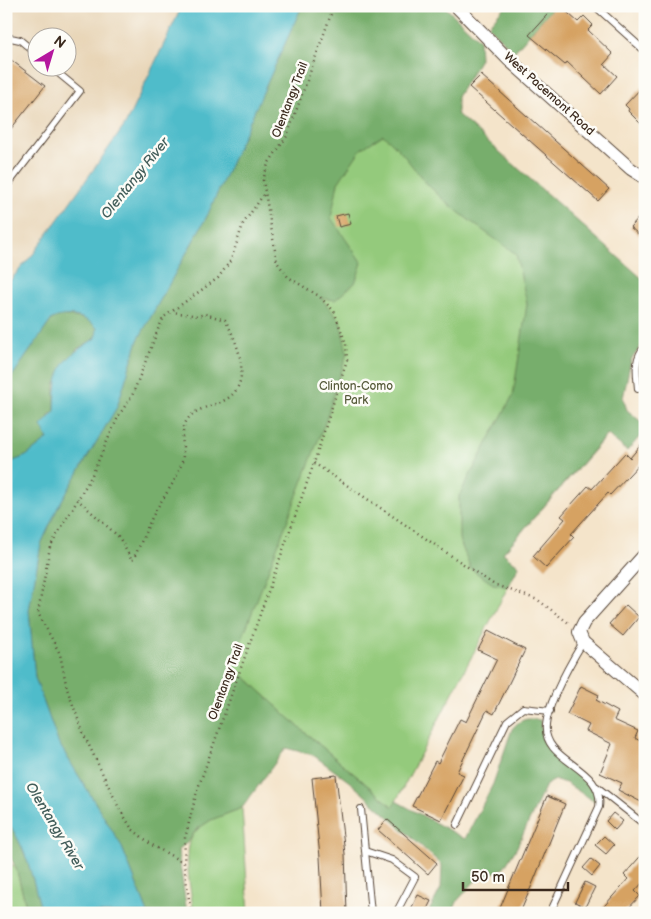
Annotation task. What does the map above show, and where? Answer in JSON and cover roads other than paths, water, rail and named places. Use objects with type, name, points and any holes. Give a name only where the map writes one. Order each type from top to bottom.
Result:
[{"type":"street","name":"West Pacemont Road","points":[[456,6],[509,60],[631,170],[645,178]]},
{"type":"street","points":[[644,557],[581,627],[579,632],[583,642],[645,695]]},
{"type":"lane","points":[[595,6],[645,51]]},
{"type":"lane","points":[[6,38],[20,40],[28,47]]},
{"type":"lane","points":[[6,187],[80,91],[64,78]]},
{"type":"lane","points":[[638,389],[636,366],[640,352],[645,347]]},
{"type":"lane","points":[[583,642],[565,675],[550,711],[546,726],[547,738],[559,754],[645,825]]},
{"type":"lane","points":[[457,825],[508,721],[523,708],[550,711]]},
{"type":"lane","points":[[550,913],[599,807],[600,796],[597,786]]},
{"type":"lane","points":[[361,809],[371,913]]},
{"type":"lane","points":[[365,851],[392,860],[415,877],[396,913]]},
{"type":"water","name":"Olentangy River","points":[[182,6],[302,6],[207,216],[138,340],[117,407],[58,507],[41,544],[29,610],[35,678],[58,742],[121,845],[148,913],[42,913],[24,853],[6,821],[6,464],[26,456],[48,439],[41,426],[55,411],[57,385],[62,367],[74,353],[96,338],[97,328],[76,316],[52,319],[6,385],[6,285],[34,253],[125,125]]},
{"type":"park label","name":"Clinton-Como Park","points":[[356,393]]}]
